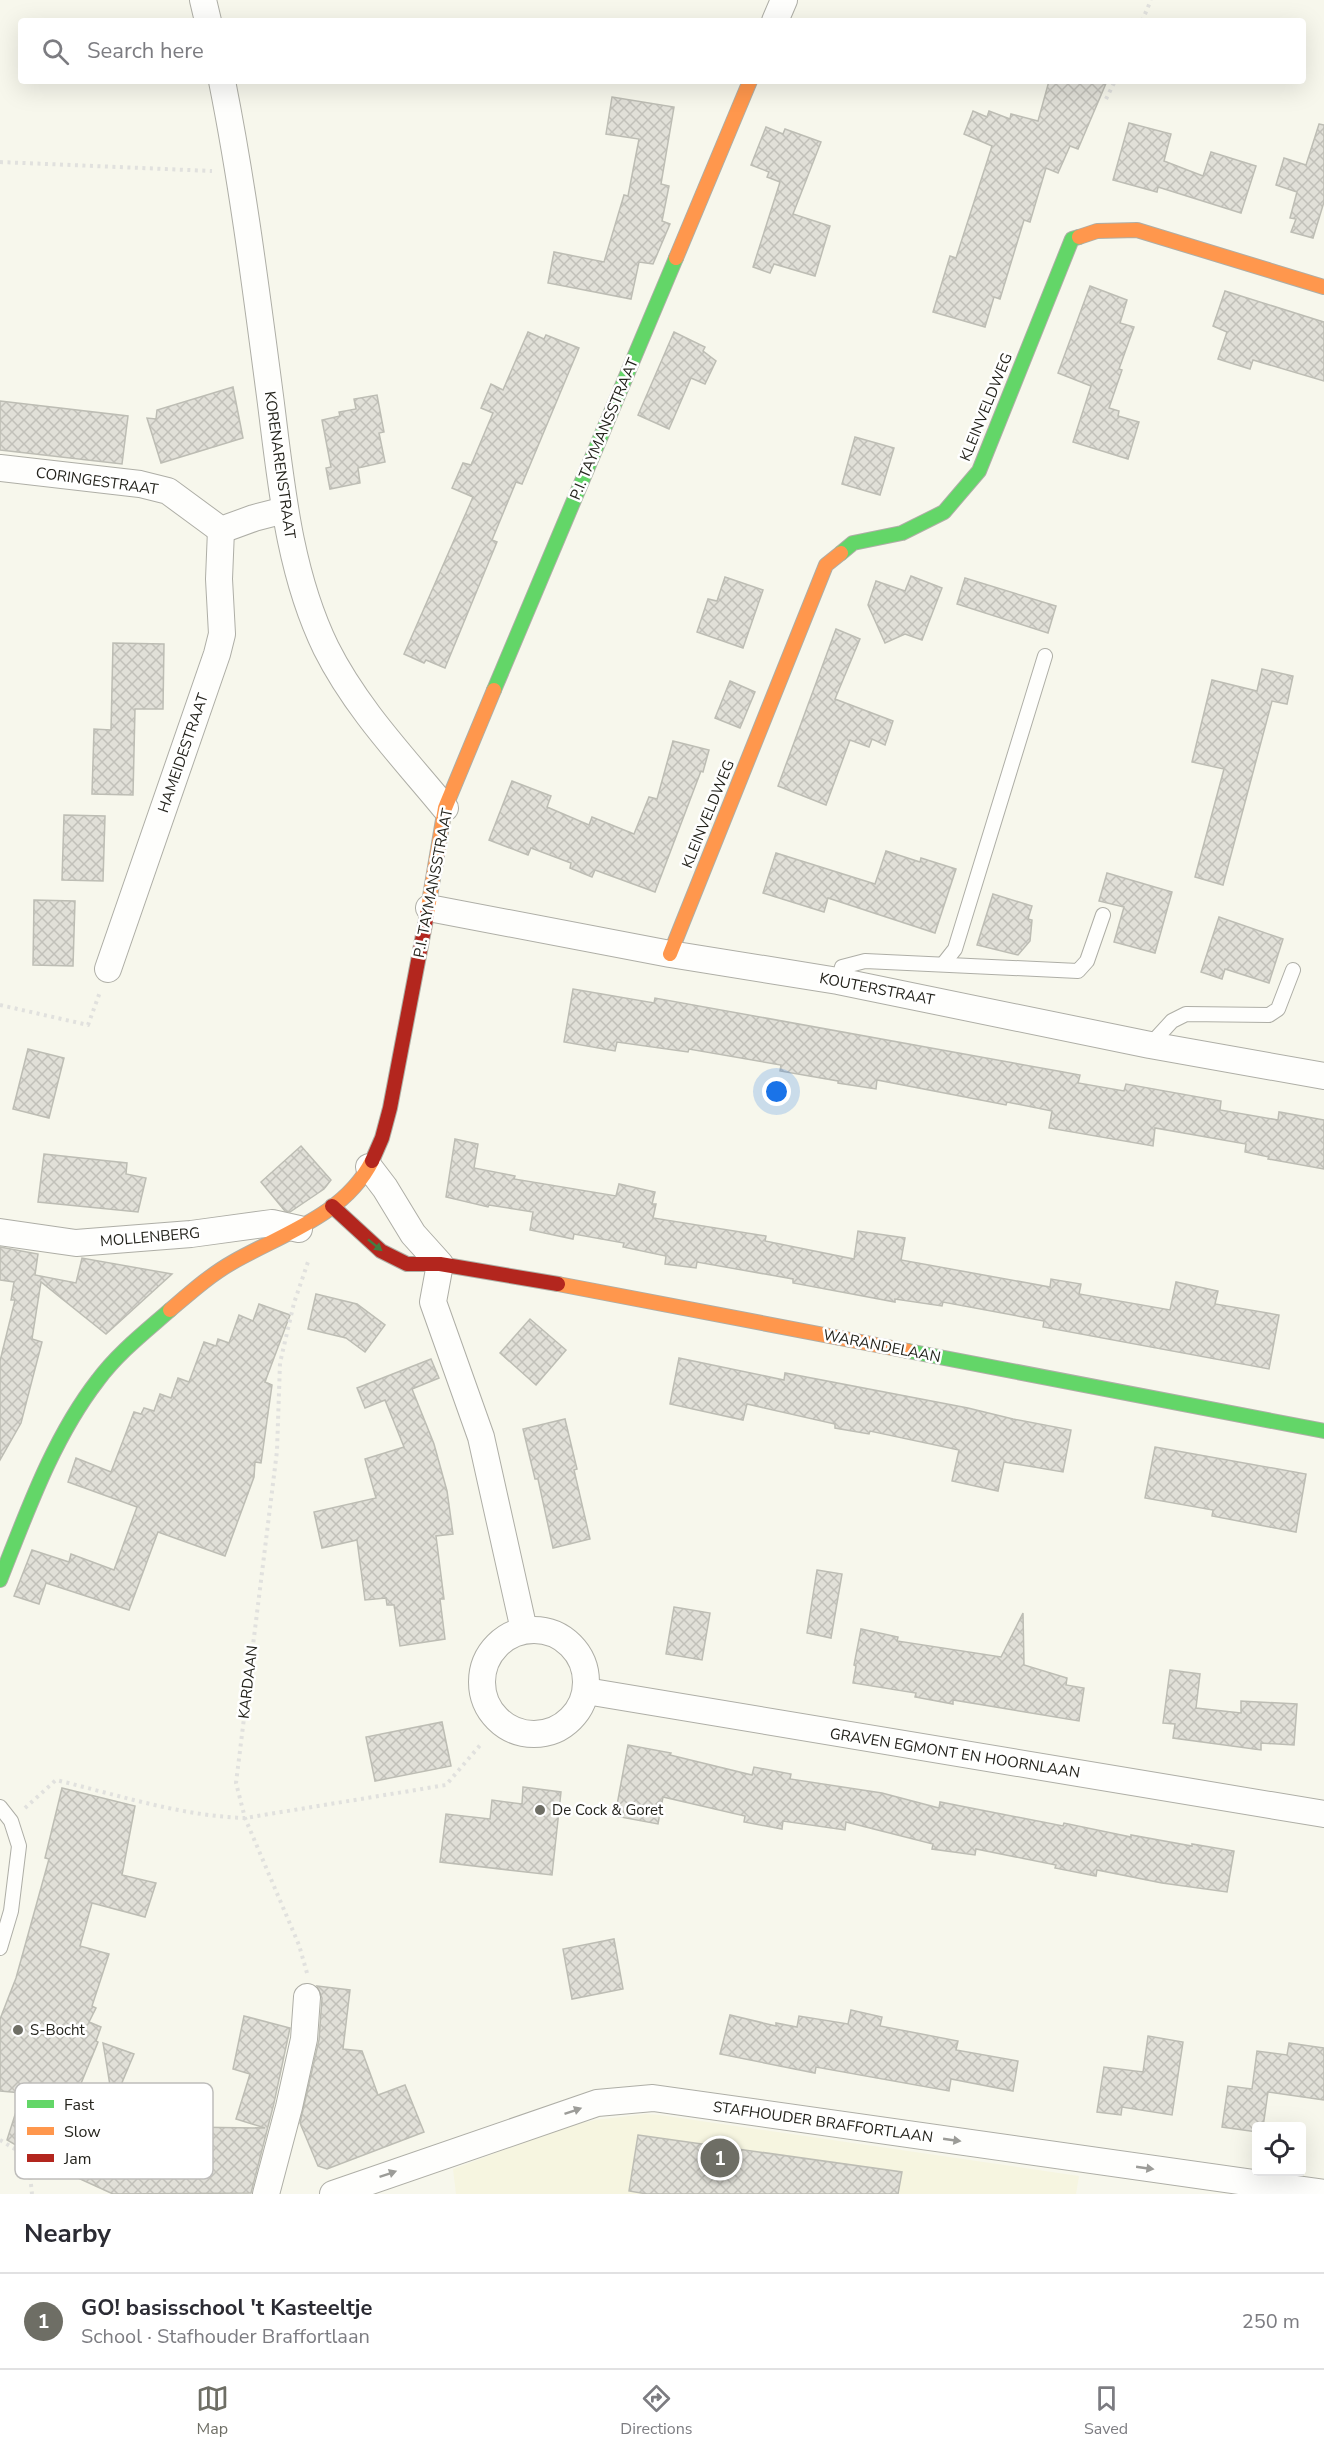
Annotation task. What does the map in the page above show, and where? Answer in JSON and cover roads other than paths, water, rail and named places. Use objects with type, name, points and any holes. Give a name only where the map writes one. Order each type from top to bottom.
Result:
[{"type":"street","points":[[203,0],[207,18]]},
{"type":"street","points":[[776,18],[784,0]]},
{"type":"street","name":"KORENARENSTRAAT","points":[[223,84],[240,172],[285,510],[296,568],[326,647],[358,703],[446,808]]},
{"type":"street","name":"P.I. TAYMANSSTRAAT","points":[[0,1580],[28,1510],[68,1427],[92,1387],[137,1339],[212,1275],[298,1229],[332,1206],[353,1187],[369,1167],[386,1128],[446,808],[749,84]]},
{"type":"street","name":"KLEINVELDWEG","points":[[670,954],[825,565],[854,543],[902,533],[944,512],[979,471],[1072,239],[1097,231],[1137,231],[1324,287]]},
{"type":"street","name":"CORINGESTRAAT","points":[[0,468],[140,484],[168,491],[221,530]]},
{"type":"street","points":[[221,530],[285,510]]},
{"type":"street","name":"HAMEIDESTRAAT","points":[[108,969],[218,654],[222,634],[219,579],[221,530]]},
{"type":"street","name":"KOUTERSTRAAT","points":[[429,908],[670,954],[838,981],[1150,1045],[1324,1076]]},
{"type":"street","points":[[369,1167],[385,1188],[413,1234],[440,1264],[433,1302],[481,1437],[524,1630]]},
{"type":"street","name":"WARANDELAAN","points":[[332,1206],[381,1251],[407,1264],[440,1264],[525,1278],[1324,1431]]},
{"type":"street","name":"MOLLENBERG","points":[[0,1232],[76,1243],[171,1236],[272,1223],[298,1229]]},
{"type":"street","points":[[524,1630],[541,1630],[557,1635],[571,1645],[584,1666],[586,1691],[580,1707],[569,1721],[555,1731],[538,1734],[520,1732],[504,1725],[492,1713],[484,1697],[482,1680],[486,1663],[495,1648],[508,1636],[524,1630]]},
{"type":"street","name":"GRAVEN EGMONT EN HOORNLAAN","points":[[586,1691],[1324,1814]]},
{"type":"street","points":[[266,2194],[304,2038],[307,1997]]},
{"type":"street","name":"STAFHOUDER BRAFFORTLAAN","points":[[333,2194],[597,2103],[653,2098],[1324,2193]]},
{"type":"lane","points":[[944,963],[955,949],[1045,656]]},
{"type":"lane","points":[[838,981],[843,967],[865,961],[1078,970],[1087,961],[1104,915]]},
{"type":"lane","points":[[1150,1045],[1172,1021],[1186,1014],[1269,1015],[1278,1009],[1293,970]]},
{"type":"lane","points":[[0,1807],[11,1821],[19,1846],[11,1911],[0,1948]]},
{"type":"place","name":"De Cock & Goret","points":[[540,1810]]},
{"type":"place","name":"S-Bocht","points":[[18,2030]]},
{"type":"place","name":"GO! basisschool 't Kasteeltje","points":[[720,2158]]}]
